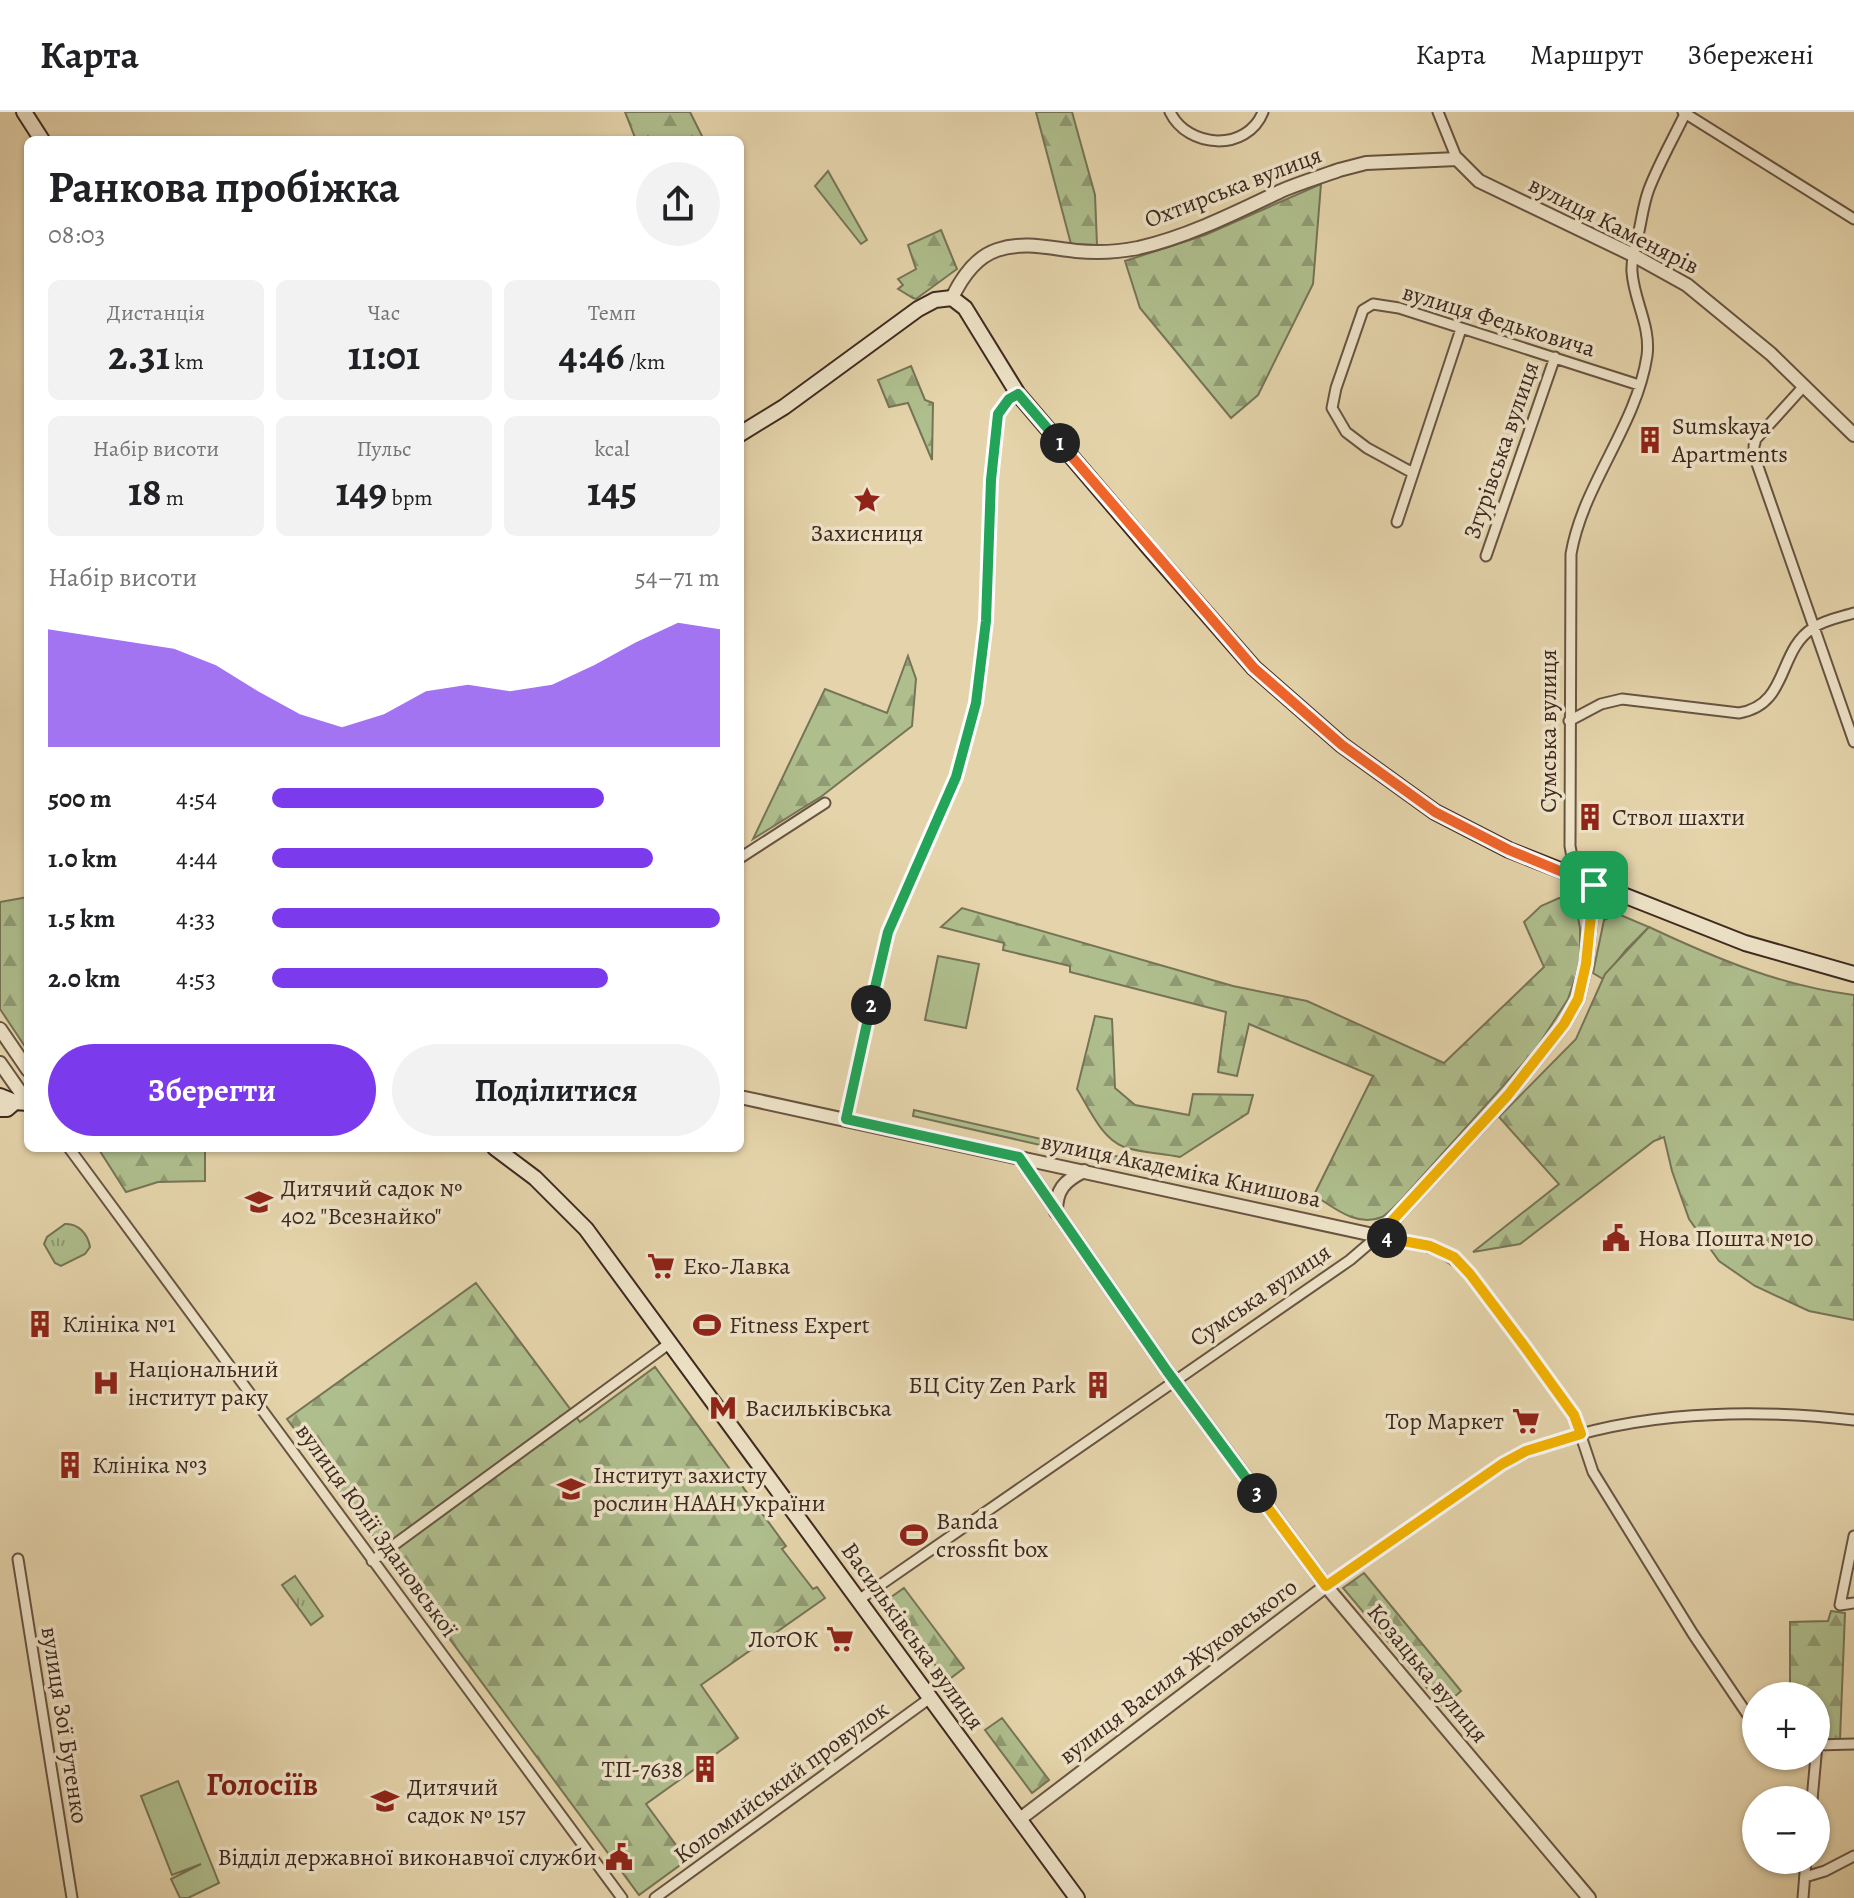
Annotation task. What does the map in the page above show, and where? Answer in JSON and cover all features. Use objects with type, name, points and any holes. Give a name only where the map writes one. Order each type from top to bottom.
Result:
[{"type":"main road","points":[[24,112],[39,136]]},
{"type":"main road","points":[[744,432],[784,407],[918,309],[935,300],[952,298],[965,308],[1018,394],[1254,668],[1318,725],[1435,812],[1509,850],[1745,943],[1854,974]]},
{"type":"main road","points":[[0,1096],[24,1103]]},
{"type":"main road","points":[[0,1109],[24,1103]]},
{"type":"main road","name":"Васильківська вулиця","points":[[500,1152],[535,1178],[586,1229],[860,1599],[1076,1898]]},
{"type":"street","points":[[1170,112],[1173,119],[1191,135],[1215,141],[1235,138],[1249,131],[1259,123],[1263,112]]},
{"type":"street","name":"вулиця Каменярів","points":[[1438,112],[1457,159],[1479,181],[1633,255],[1687,285],[1804,386],[1854,435]]},
{"type":"street","points":[[1685,112],[1854,219]]},
{"type":"street","name":"Сумська вулиця","points":[[860,1599],[1350,1260],[1378,1236],[1508,1095],[1564,1024],[1578,999],[1586,964],[1594,885],[1572,857],[1570,846],[1569,578],[1575,530],[1639,385],[1647,355],[1647,336],[1634,286],[1633,255],[1649,190],[1685,112]]},
{"type":"street","name":"Охтирська вулиця","points":[[952,298],[966,275],[981,260],[992,252],[1013,245],[1080,252],[1112,252],[1139,247],[1180,235],[1339,170],[1366,163],[1457,159]]},
{"type":"street","name":"вулиця Федьковича","points":[[1413,473],[1378,455],[1346,432],[1332,408],[1363,310],[1373,304],[1399,308],[1639,385]]},
{"type":"street","points":[[1397,522],[1461,329]]},
{"type":"street","name":"Згурівська вулиця","points":[[1486,556],[1555,357]]},
{"type":"street","points":[[1804,386],[1756,439],[1755,458],[1854,742]]},
{"type":"street","points":[[846,1119],[888,932],[956,777],[976,703],[986,621],[991,480],[998,414],[1009,399],[1018,394]]},
{"type":"street","points":[[1569,721],[1601,704],[1622,699],[1750,712],[1768,700],[1794,648],[1814,627],[1854,613]]},
{"type":"street","points":[[744,855],[825,803]]},
{"type":"street","points":[[0,1029],[24,1064]]},
{"type":"street","points":[[0,1063],[24,1101]]},
{"type":"street","name":"вулиця Академіка Книшова","points":[[744,1098],[1378,1236]]},
{"type":"street","name":"вулиця Юлії Здановської","points":[[72,1152],[622,1898]]},
{"type":"street","name":"Козацька вулиця","points":[[1019,1157],[1175,1380],[1326,1586],[1589,1898]]},
{"type":"street","points":[[1056,1212],[1056,1198],[1062,1185],[1084,1171]]},
{"type":"street","points":[[1378,1236],[1430,1246],[1454,1257],[1470,1274],[1574,1415],[1593,1472],[1693,1634],[1742,1706]]},
{"type":"street","points":[[372,1561],[670,1343]]},
{"type":"street","name":"вулиця Василя Жуковського","points":[[1020,1819],[1326,1586],[1502,1464],[1526,1451],[1581,1434],[1699,1414],[1756,1412],[1854,1420]]},
{"type":"street","points":[[1854,1536],[1840,1605],[1854,1603]]},
{"type":"street","name":"вулиця Зої Бутенко","points":[[18,1559],[72,1898]]},
{"type":"street","name":"Коломийський провулок","points":[[655,1898],[930,1698]]},
{"type":"street","points":[[1830,1745],[1854,1744]]},
{"type":"street","points":[[1805,1877],[1854,1856]]},
{"type":"street","points":[[1803,1898],[1805,1874]]},
{"type":"green space","points":[[625,112],[690,112],[702,136],[634,136]]},
{"type":"green space","points":[[1036,112],[1072,112],[1095,195],[1097,245],[1071,244]]},
{"type":"green space","points":[[828,171],[867,240],[861,244],[815,186]]},
{"type":"green space","points":[[1321,184],[1313,284],[1258,395],[1231,418],[1140,308],[1125,261],[1205,235]]},
{"type":"green space","points":[[941,230],[957,269],[916,299],[913,298],[898,289],[903,285],[898,279],[916,269],[908,245]]},
{"type":"green space","points":[[911,366],[925,400],[933,403],[932,460],[908,403],[889,407],[878,380]]},
{"type":"green space","points":[[908,656],[916,679],[912,726],[822,796],[753,839],[825,689],[887,713]]},
{"type":"green space","points":[[24,898],[24,1045],[0,1009],[0,902]]},
{"type":"green space","points":[[1559,898],[1568,901],[1577,911],[1580,928],[1580,964],[1568,999],[1536,1049],[1402,1199],[1385,1215],[1373,1220],[1346,1215],[1314,1195],[1373,1076],[1249,1024],[1237,1076],[1218,1072],[1226,1012],[1070,972],[1070,966],[1003,950],[1004,943],[941,927],[962,908],[1233,986],[1307,1001],[1444,1063],[1544,967],[1524,922],[1541,906]]},
{"type":"green space","points":[[1618,914],[1649,927],[1603,979],[1593,973],[1604,920]]},
{"type":"green space","points":[[1649,927],[1774,978],[1854,995],[1854,1320],[1809,1311],[1755,1286],[1719,1261],[1689,1219],[1664,1137],[1654,1141],[1520,1244],[1473,1252],[1559,1184],[1499,1117],[1576,1039],[1605,974]]},
{"type":"green space","points":[[938,956],[979,964],[966,1028],[925,1020]]},
{"type":"green space","points":[[1095,1016],[1112,1019],[1115,1088],[1135,1105],[1189,1115],[1193,1094],[1253,1095],[1248,1113],[1180,1157],[1131,1149],[1116,1143],[1096,1122],[1077,1089]]},
{"type":"green space","points":[[914,1110],[1155,1165],[1155,1171],[913,1116]]},
{"type":"green space","points":[[101,1152],[205,1152],[205,1181],[158,1182],[126,1192]]},
{"type":"green space","points":[[65,1224],[82,1230],[90,1247],[85,1254],[61,1266],[55,1263],[44,1244],[47,1237]]},
{"type":"green space","points":[[476,1283],[580,1422],[655,1367],[786,1546],[782,1549],[813,1589],[817,1587],[825,1598],[701,1685],[738,1738],[646,1804],[687,1860],[639,1895],[287,1419]]},
{"type":"green space","points":[[1364,1573],[1461,1691],[1443,1707],[1343,1588]]},
{"type":"green space","points":[[295,1576],[323,1616],[311,1625],[282,1585]]},
{"type":"green space","points":[[904,1588],[964,1668],[947,1681],[887,1600]]},
{"type":"green space","points":[[1831,1611],[1845,1613],[1840,1740],[1830,1739],[1830,1682],[1790,1682],[1790,1622],[1828,1621]]},
{"type":"green space","points":[[1002,1718],[1049,1780],[1032,1793],[985,1730]]},
{"type":"green space","points":[[178,1781],[219,1883],[188,1898],[180,1898],[171,1879],[201,1864],[172,1875],[141,1796]]},
{"type":"place","name":"Sumskaya Apartments","points":[[1650,440]]},
{"type":"place","name":"Захисниця","points":[[867,500]]},
{"type":"place","name":"Ствол шахти","points":[[1590,817]]},
{"type":"place","name":"Дитячий садок № 402 \"Всезнайко\"","points":[[259,1202]]},
{"type":"place","name":"Нова Пошта №10","points":[[1616,1238]]},
{"type":"place","name":"Еко-Лавка","points":[[661,1266]]},
{"type":"place","name":"Клініка №1","points":[[40,1324]]},
{"type":"place","name":"Fitness Expert","points":[[707,1325]]},
{"type":"place","name":"Національний інститут раку","points":[[106,1383]]},
{"type":"place","name":"БЦ City Zen Park","points":[[1098,1385]]},
{"type":"place","name":"Васильківська","points":[[723,1408]]},
{"type":"place","name":"Top Маркет","points":[[1526,1421]]},
{"type":"place","name":"Клініка №3","points":[[70,1465]]},
{"type":"place","name":"Інститут захисту рослин НААН України","points":[[571,1489]]},
{"type":"place","name":"Banda crossfit box","points":[[914,1535]]},
{"type":"place","name":"ЛотОК","points":[[840,1639]]},
{"type":"place","name":"ТП-7638","points":[[705,1769]]},
{"type":"place","name":"Дитячий садок № 157","points":[[385,1801]]},
{"type":"place","name":"Відділ державної виконавчої служби","points":[[619,1857]]},
{"type":"district","name":"Голосіїв","points":[[262,1784]]},
{"type":"route","points":[[1018,394],[1254,668],[1318,725],[1435,812],[1509,850],[1594,885],[1586,964],[1578,999],[1564,1024],[1508,1095],[1378,1236],[1430,1246],[1454,1257],[1470,1274],[1574,1415],[1581,1434],[1526,1451],[1502,1464],[1326,1586],[1167,1371],[1019,1157],[846,1119],[888,932],[956,777],[976,703],[986,621],[991,480],[998,414],[1009,399],[1018,394]]}]
